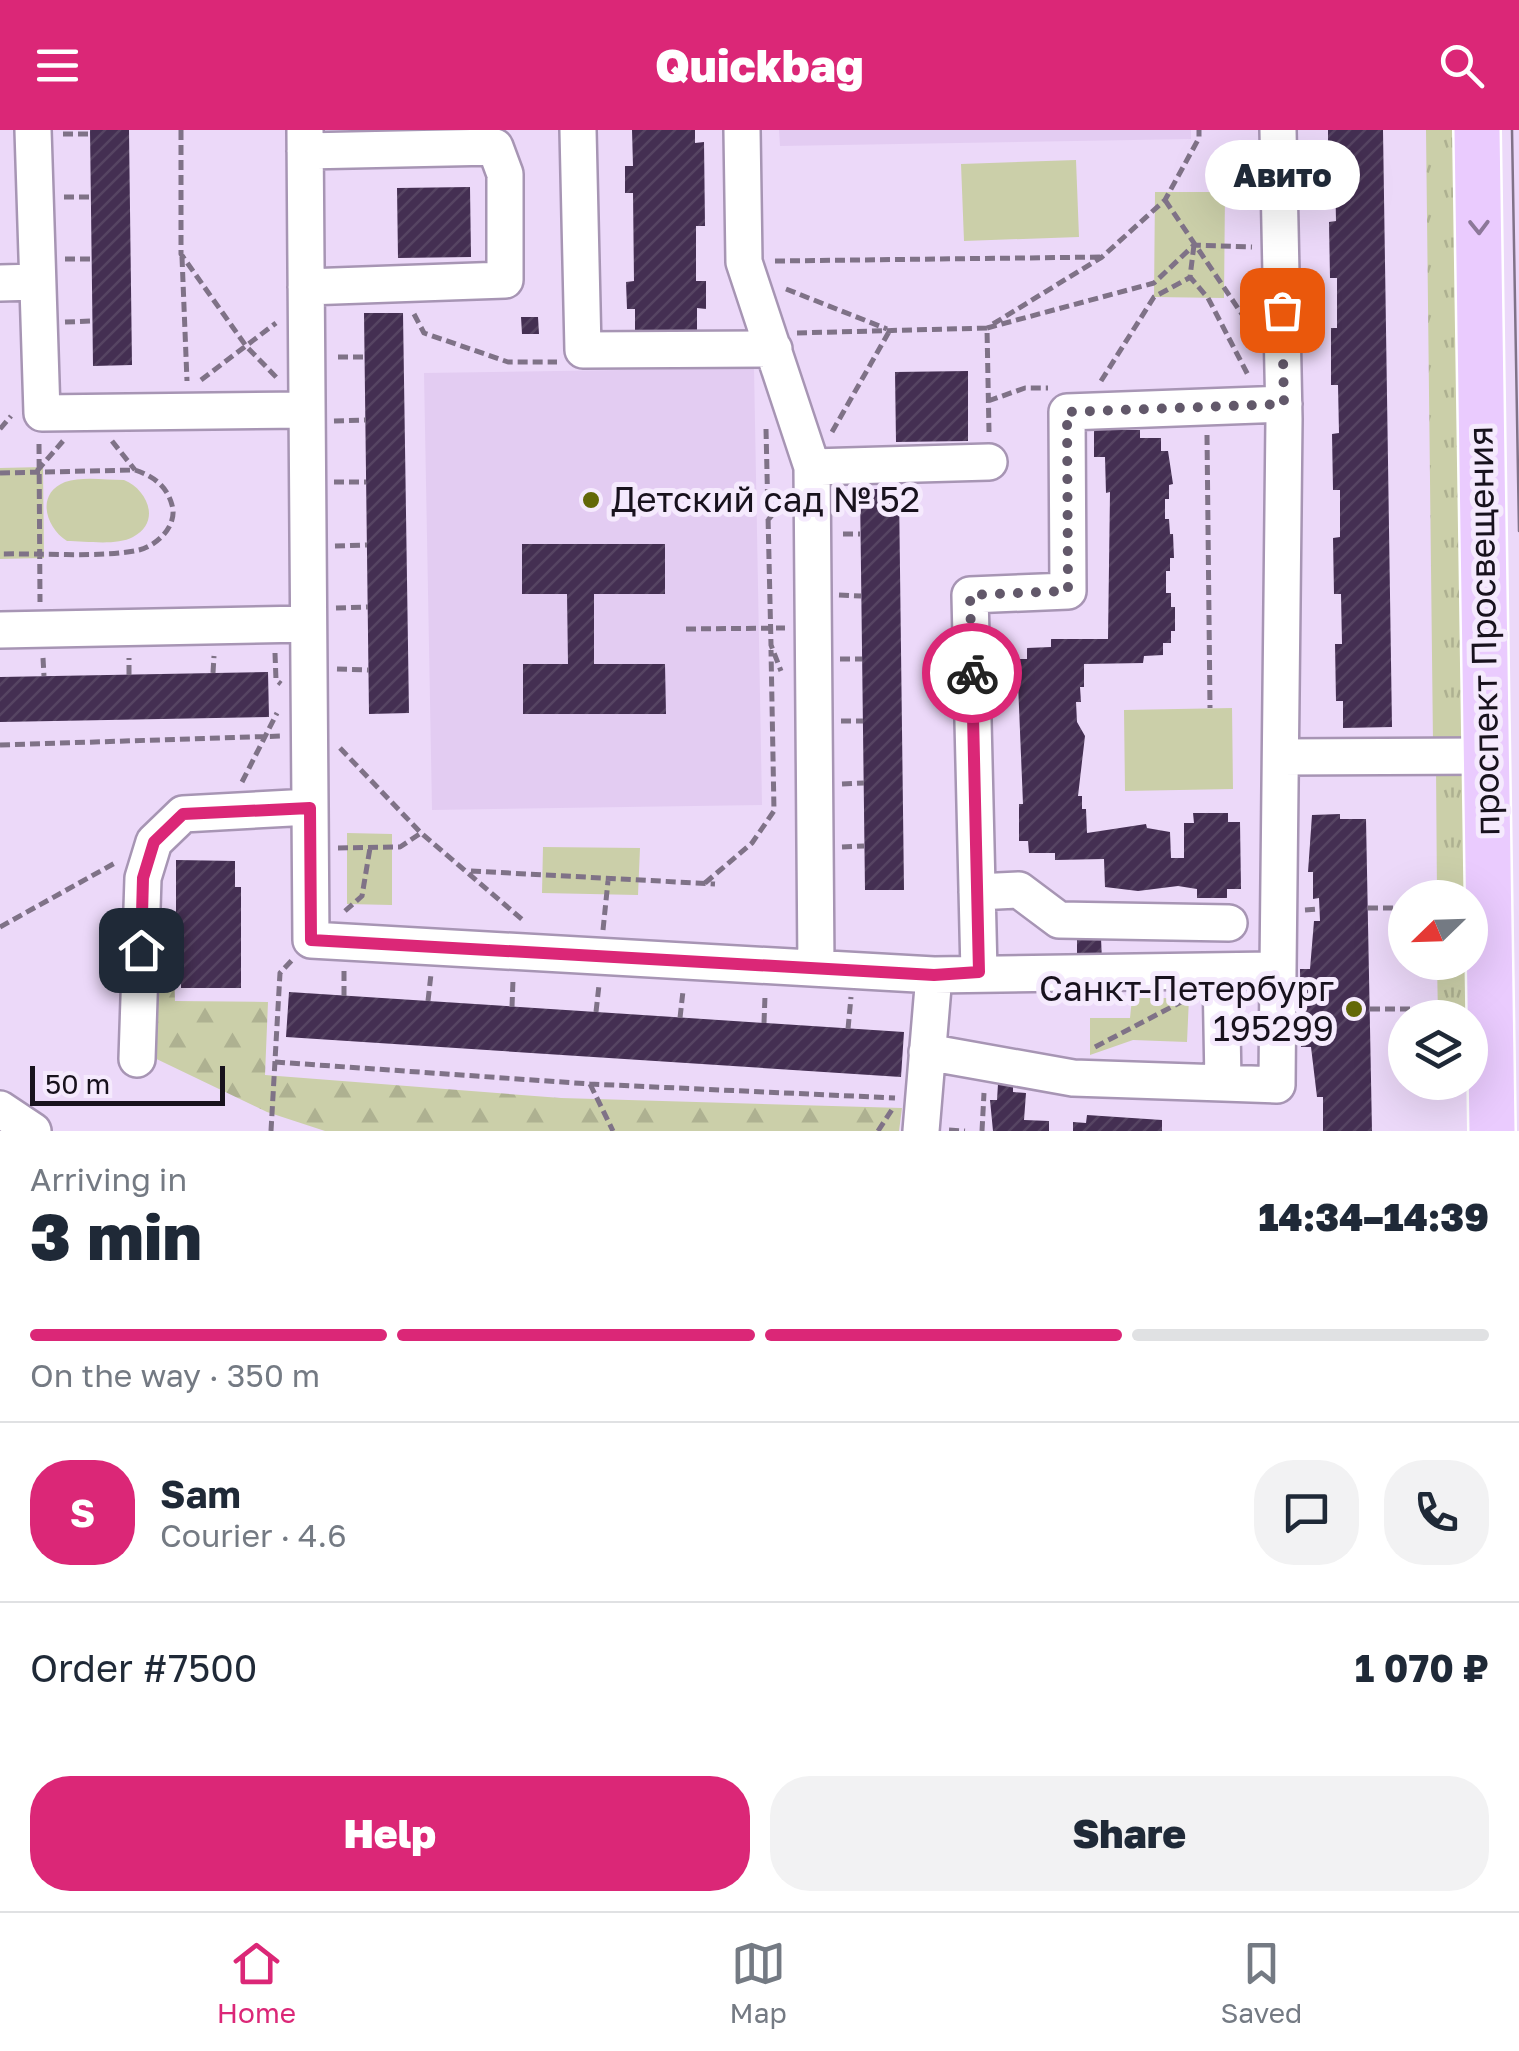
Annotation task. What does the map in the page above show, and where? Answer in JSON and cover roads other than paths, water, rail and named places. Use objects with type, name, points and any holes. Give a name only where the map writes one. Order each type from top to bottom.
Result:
[{"type":"main road","name":"проспект Просвещения","points":[[1477,130],[1492,1131]]},
{"type":"street","points":[[33,130],[38,282],[28,413],[307,410]]},
{"type":"street","points":[[578,130],[584,350],[771,342]]},
{"type":"street","points":[[742,130],[746,268],[812,467],[816,968]]},
{"type":"street","points":[[927,1052],[1073,1078],[1276,1085],[1281,757],[1273,394],[1280,247],[1278,130]]},
{"type":"street","points":[[306,293],[399,284],[515,280],[505,174],[495,147],[305,140],[308,624],[318,734],[310,808],[311,940],[934,975],[1278,970]]},
{"type":"street","points":[[0,282],[38,282]]},
{"type":"street","points":[[979,972],[970,595],[1068,591],[1067,412],[1207,407],[1273,394]]},
{"type":"street","points":[[812,467],[989,462]]},
{"type":"street","points":[[0,630],[308,624]]},
{"type":"street","points":[[1281,757],[1486,756]]},
{"type":"street","points":[[138,1060],[143,878],[154,842],[183,814],[310,808]]},
{"type":"street","points":[[978,892],[1020,890],[1059,920],[1229,923]]},
{"type":"street","points":[[1220,971],[1223,1084]]},
{"type":"street","points":[[914,1110],[927,1052],[934,975]]},
{"type":"street","points":[[0,1109],[33,1131]]},
{"type":"tram line","points":[[1512,130],[1519,531]]},
{"type":"place","name":"Авито","points":[[1282,310]]},
{"type":"place","name":"Детский сад № 52","points":[[591,500]]},
{"type":"place","name":"Санкт-Петербург 195299","points":[[1354,1009]]}]
